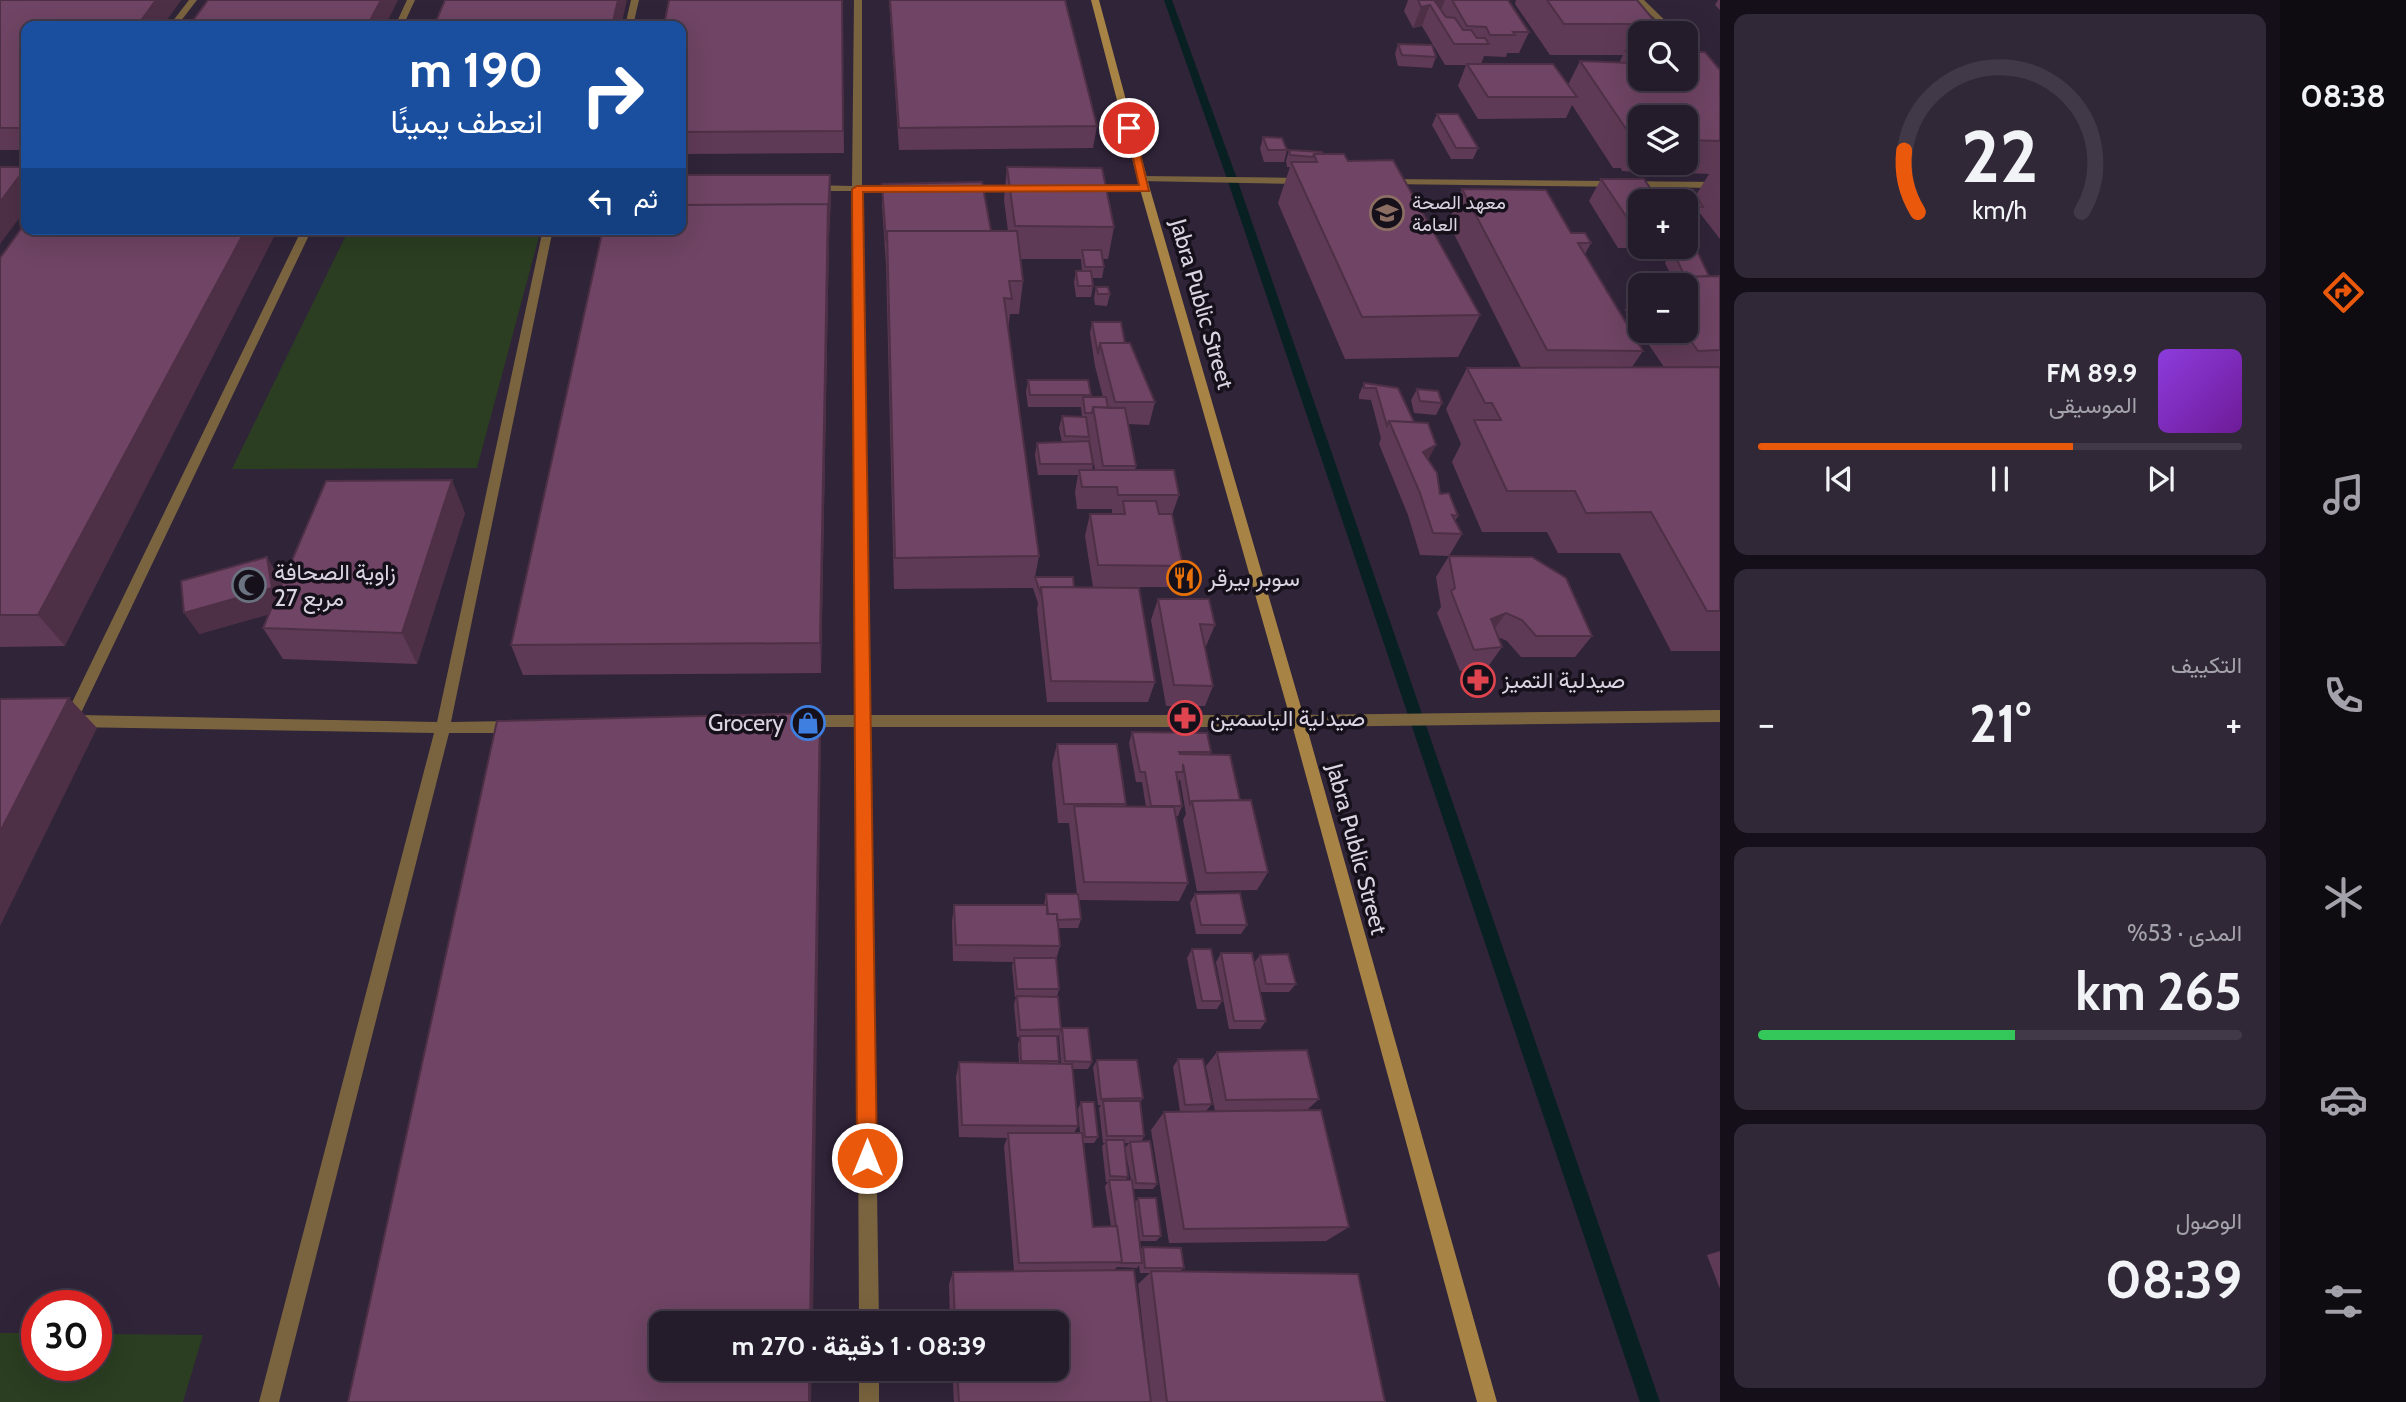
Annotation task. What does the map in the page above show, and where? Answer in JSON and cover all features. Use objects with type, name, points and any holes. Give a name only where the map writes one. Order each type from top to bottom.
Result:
[{"type":"main road","name":"Jabra Public Street","points":[[1095,0],[1144,184],[1298,721],[1487,1402]]},
{"type":"street","points":[[177,21],[192,0]]},
{"type":"street","points":[[401,21],[411,0]]},
{"type":"street","points":[[630,21],[635,0]]},
{"type":"street","points":[[858,0],[857,189],[869,1311]]},
{"type":"street","points":[[1639,0],[1661,21]]},
{"type":"street","points":[[1698,56],[1720,77]]},
{"type":"street","points":[[1077,189],[1144,184],[1309,181]]},
{"type":"street","points":[[1378,182],[1720,185]]},
{"type":"street","points":[[803,188],[912,189]]},
{"type":"street","points":[[953,189],[1035,189]]},
{"type":"street","points":[[304,235],[63,721],[189,721],[443,728],[527,726]]},
{"type":"street","points":[[269,1402],[443,728],[547,235]]},
{"type":"street","points":[[793,721],[1298,721],[1720,716]]},
{"type":"street","points":[[869,1381],[869,1402]]},
{"type":"green space","points":[[346,235],[539,235],[477,468],[232,469]]},
{"type":"green space","points":[[0,1333],[21,1333],[21,1381],[112,1381],[112,1334],[203,1335],[183,1402],[0,1402]]},
{"type":"building","points":[[0,0],[156,0],[141,21],[21,21],[21,128],[0,128]]},
{"type":"building","points":[[208,0],[381,0],[370,21],[193,21]]},
{"type":"building","points":[[445,0],[618,0],[613,21],[436,21]]},
{"type":"building","points":[[669,0],[842,0],[843,131],[686,132],[686,21],[665,21]]},
{"type":"building","points":[[890,0],[1065,0],[1097,126],[899,128]]},
{"type":"building","points":[[1418,0],[1434,0],[1446,17],[1455,18],[1463,30],[1471,30],[1477,38],[1485,38],[1489,44],[1454,44],[1430,5],[1421,7]]},
{"type":"building","points":[[1452,0],[1508,0],[1529,32],[1490,35],[1486,27],[1467,26]]},
{"type":"building","points":[[1547,0],[1637,0],[1654,21],[1628,21],[1628,24],[1564,24]]},
{"type":"building","points":[[1398,44],[1432,45],[1436,57],[1402,55]]},
{"type":"building","points":[[1698,52],[1705,52],[1720,70],[1720,141],[1698,140],[1698,105],[1628,105],[1628,132],[1580,61],[1628,63],[1628,91],[1698,91]]},
{"type":"building","points":[[1467,64],[1553,64],[1577,97],[1488,97]]},
{"type":"building","points":[[1437,114],[1458,114],[1478,148],[1456,148]]},
{"type":"building","points":[[1263,137],[1282,138],[1287,150],[1268,150]]},
{"type":"building","points":[[1289,150],[1323,154],[1314,154],[1313,157],[1290,155]]},
{"type":"building","points":[[1314,154],[1344,154],[1348,161],[1393,160],[1480,315],[1362,317],[1291,162],[1317,162]]},
{"type":"building","points":[[0,167],[21,167],[21,174],[0,202]]},
{"type":"building","points":[[1007,167],[1102,168],[1114,227],[1015,226]]},
{"type":"building","points":[[686,175],[830,175],[828,215],[828,204],[686,205]]},
{"type":"building","points":[[1601,179],[1644,179],[1651,189],[1628,189],[1628,219]]},
{"type":"building","points":[[982,182],[991,231],[887,231],[886,241],[882,184]]},
{"type":"building","points":[[1462,189],[1546,190],[1571,233],[1585,233],[1591,243],[1578,243],[1628,326],[1628,343],[1638,343],[1643,351],[1547,350]]},
{"type":"building","points":[[828,204],[820,643],[511,645],[602,235],[686,235],[686,205]]},
{"type":"building","points":[[21,229],[21,235],[243,235],[38,615],[0,615],[0,258]]},
{"type":"building","points":[[887,231],[1017,231],[1023,281],[1009,281],[1012,299],[1004,298],[1039,556],[895,558]]},
{"type":"building","points":[[1082,250],[1101,250],[1104,267],[1085,267]]},
{"type":"building","points":[[1698,253],[1709,276],[1698,276],[1698,273],[1683,273],[1677,259],[1698,259]]},
{"type":"building","points":[[1076,271],[1091,271],[1093,286],[1078,286]]},
{"type":"building","points":[[1720,276],[1720,350],[1698,351],[1692,343],[1698,343],[1698,277]]},
{"type":"building","points":[[1096,287],[1108,287],[1110,294],[1098,294]]},
{"type":"building","points":[[1092,322],[1121,322],[1125,343],[1100,343],[1098,354]]},
{"type":"building","points":[[1100,343],[1130,343],[1155,402],[1115,402]]},
{"type":"building","points":[[1720,367],[1720,611],[1707,611],[1651,512],[1586,513],[1575,491],[1507,491],[1474,420],[1501,420],[1492,403],[1485,403],[1467,368]]},
{"type":"building","points":[[1028,380],[1088,380],[1091,395],[1030,395]]},
{"type":"building","points":[[1364,383],[1398,388],[1414,422],[1389,421],[1387,426],[1376,388],[1364,388]]},
{"type":"building","points":[[1417,389],[1438,391],[1442,403],[1420,401]]},
{"type":"building","points":[[1083,397],[1106,397],[1108,408],[1093,407],[1092,413],[1085,413]]},
{"type":"building","points":[[1093,407],[1125,408],[1136,466],[1103,466]]},
{"type":"building","points":[[1062,416],[1086,417],[1089,437],[1065,436]]},
{"type":"building","points":[[1389,421],[1428,423],[1436,445],[1423,452],[1437,473],[1440,494],[1449,493],[1458,516],[1452,515],[1462,534],[1433,533],[1420,493]]},
{"type":"building","points":[[1089,441],[1093,464],[1040,464],[1037,443]]},
{"type":"building","points":[[1079,470],[1174,470],[1179,495],[1118,495],[1117,487],[1082,487]]},
{"type":"building","points":[[452,480],[402,633],[263,628],[326,481]]},
{"type":"building","points":[[1123,501],[1156,501],[1159,514],[1172,514],[1183,566],[1098,565],[1090,514],[1125,514]]},
{"type":"building","points":[[1449,556],[1532,557],[1566,578],[1592,636],[1536,636],[1522,620],[1506,613],[1491,619],[1502,647],[1474,650],[1451,591],[1455,588]]},
{"type":"building","points":[[267,557],[272,588],[184,613],[181,581]]},
{"type":"building","points":[[1035,577],[1073,577],[1074,587],[1041,587],[1040,592]]},
{"type":"building","points":[[1041,587],[1139,588],[1155,682],[1051,681]]},
{"type":"building","points":[[1158,599],[1209,599],[1215,625],[1200,624],[1213,686],[1174,685]]},
{"type":"building","points":[[69,698],[0,832],[0,699]]},
{"type":"building","points":[[820,713],[810,1311],[649,1311],[649,1381],[809,1381],[809,1402],[348,1402],[497,721]]},
{"type":"building","points":[[1132,732],[1207,733],[1211,752],[1179,752],[1230,755],[1240,800],[1192,801],[1190,804],[1183,764],[1183,772],[1176,772],[1182,806],[1151,806],[1145,772],[1140,772]]},
{"type":"building","points":[[1057,744],[1117,744],[1126,804],[1064,804]]},
{"type":"building","points":[[1251,800],[1268,872],[1206,873],[1192,801]]},
{"type":"building","points":[[1074,806],[1174,807],[1188,883],[1084,882]]},
{"type":"building","points":[[1240,893],[1247,925],[1201,925],[1195,894]]},
{"type":"building","points":[[1046,894],[1078,894],[1081,919],[1057,920],[1057,914],[1048,914]]},
{"type":"building","points":[[954,905],[1047,905],[1047,914],[1057,914],[1060,946],[956,945]]},
{"type":"building","points":[[1192,949],[1211,949],[1222,1001],[1202,1001]]},
{"type":"building","points":[[1221,953],[1252,953],[1266,1021],[1234,1021]]},
{"type":"building","points":[[1288,954],[1296,984],[1266,984],[1260,955]]},
{"type":"building","points":[[1014,958],[1056,958],[1059,989],[1017,989]]},
{"type":"building","points":[[1017,996],[1058,997],[1061,1029],[1020,1030]]},
{"type":"building","points":[[1062,1028],[1088,1028],[1092,1062],[1065,1061]]},
{"type":"building","points":[[1020,1036],[1057,1036],[1059,1061],[1021,1061]]},
{"type":"building","points":[[1307,1050],[1319,1099],[1226,1100],[1217,1052]]},
{"type":"building","points":[[1178,1059],[1203,1059],[1212,1104],[1185,1105]]},
{"type":"building","points":[[1097,1060],[1137,1060],[1143,1098],[1101,1099]]},
{"type":"building","points":[[959,1062],[1072,1064],[1078,1126],[962,1125]]},
{"type":"building","points":[[1103,1101],[1140,1101],[1144,1136],[1107,1136]]},
{"type":"building","points":[[1081,1102],[1094,1102],[1098,1137],[1085,1137]]},
{"type":"building","points":[[1321,1110],[1349,1227],[1184,1229],[1164,1112]]},
{"type":"building","points":[[1008,1133],[1082,1133],[1093,1227],[1117,1226],[1122,1262],[1019,1263]]},
{"type":"building","points":[[1106,1140],[1124,1140],[1128,1177],[1110,1176]]},
{"type":"building","points":[[1150,1141],[1157,1184],[1136,1183],[1130,1142]]},
{"type":"building","points":[[1109,1180],[1132,1180],[1142,1263],[1121,1263]]},
{"type":"building","points":[[1138,1198],[1156,1198],[1161,1236],[1143,1236]]},
{"type":"building","points":[[1143,1247],[1181,1248],[1184,1268],[1145,1268]]},
{"type":"building","points":[[1134,1270],[1151,1402],[959,1402],[958,1381],[1069,1381],[1069,1311],[955,1311],[953,1272]]},
{"type":"building","points":[[1151,1271],[1358,1274],[1385,1402],[1167,1402]]},
{"type":"waterway","points":[[1168,0],[1231,176],[1650,1402]]},
{"type":"place","name":"معهد الصحة العامة","points":[[1387,213]]},
{"type":"place","name":"سوبر بيرقر","points":[[1184,578]]},
{"type":"place","name":"زاوية الصحافة مربع 27","points":[[249,585]]},
{"type":"place","name":"صيدلية التميز","points":[[1478,680]]},
{"type":"place","name":"صيدلية الياسمين","points":[[1185,718]]},
{"type":"place","name":"Grocery","points":[[808,723]]},
{"type":"route","points":[[867,1158],[857,189],[1145,189],[1129,128]]}]
